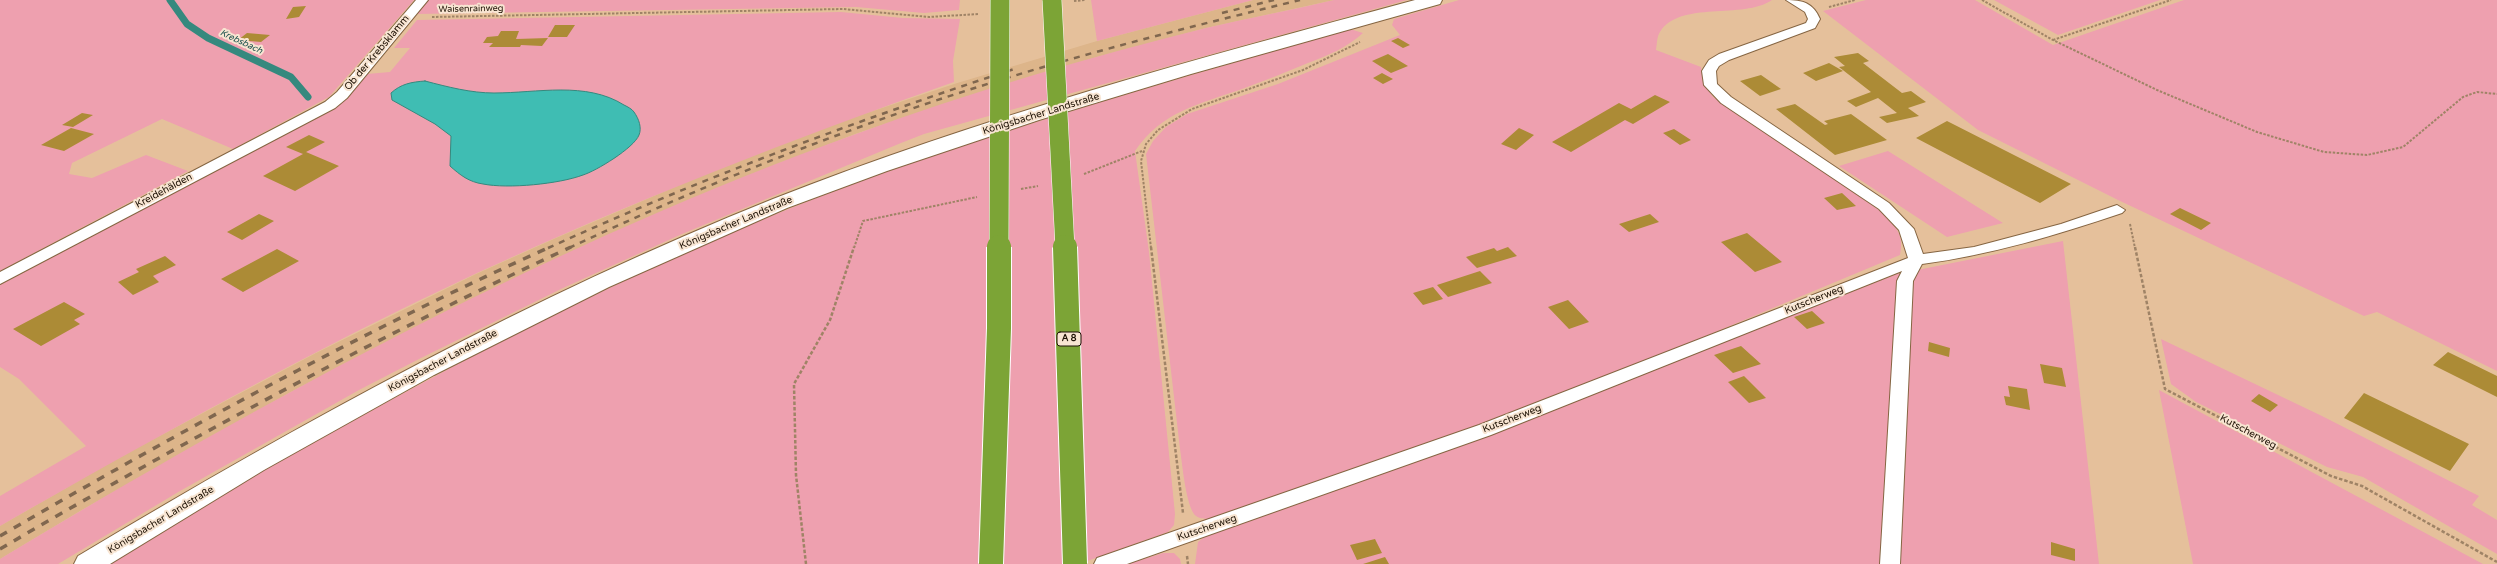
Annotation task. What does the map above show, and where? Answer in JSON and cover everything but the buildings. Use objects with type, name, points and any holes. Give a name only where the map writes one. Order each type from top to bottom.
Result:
[{"type":"highway","points":[[991,564],[999,328],[1000,0]]},
{"type":"highway","name":"A 8","points":[[1061,1],[1075,564]]},
{"type":"main road","name":"Königsbacher Landstraße","points":[[88,564],[303,437],[453,354],[648,260],[705,236],[817,190],[950,142],[1088,99],[1372,16],[1434,0]]},
{"type":"lane","name":"Ob der Krebsklamm","points":[[330,105],[342,95],[422,0]]},
{"type":"lane","points":[[1792,0],[1810,10],[1814,19],[1811,25],[1724,57],[1714,63],[1709,71],[1709,79],[1717,92],[1726,100],[1884,206],[1899,219],[1908,230],[1913,241],[1916,260],[1904,281],[1890,564]]},
{"type":"lane","name":"Kreidehälden","points":[[0,279],[330,105]]},
{"type":"lane","name":"Kutscherweg","points":[[1104,564],[1485,430],[1916,260],[1974,252],[2066,228],[2117,210]]},
{"type":"path","points":[[1061,1],[1086,0]]},
{"type":"path","points":[[1810,10],[1855,0]]},
{"type":"path","points":[[1982,0],[2053,40],[2157,90],[2257,132],[2324,152],[2367,154],[2403,147],[2463,98],[2477,92],[2497,94]]},
{"type":"path","points":[[2053,40],[2171,0]]},
{"type":"path","name":"Waisenrainweg","points":[[407,18],[844,9],[929,17],[986,13]]},
{"type":"path","points":[[1188,564],[1186,535],[1170,430],[1152,250],[1141,161],[1142,152],[1154,133],[1188,110],[1267,84],[1350,49],[1373,32],[1374,26],[1372,16]]},
{"type":"path","points":[[1079,176],[1142,152]]},
{"type":"path","points":[[1020,189],[1042,185]]},
{"type":"path","points":[[806,564],[796,475],[794,384],[830,320],[863,221],[982,196]]},
{"type":"path","name":"Kutscherweg","points":[[2117,210],[2129,220],[2165,389],[2330,476],[2362,486],[2497,562]]},
{"type":"shaded area","points":[[0,0],[414,0],[329,97],[233,149],[162,119],[72,163],[69,174],[92,178],[146,155],[188,171],[0,271]]},
{"type":"shaded area","points":[[427,0],[960,0],[959,10],[924,13],[856,7],[416,14]]},
{"type":"shaded area","points":[[1091,0],[1253,0],[1097,41]]},
{"type":"shaded area","points":[[1253,0],[1334,0],[1206,28],[1097,57],[962,98],[855,134],[708,192],[522,275],[298,388],[80,511],[0,559],[0,526],[120,457],[316,353],[476,274],[556,238],[717,169],[819,129],[954,84],[1097,41]]},
{"type":"shaded area","points":[[1334,0],[1407,0],[924,134],[901,143],[682,234],[563,288],[421,358],[359,390],[180,491],[58,564],[0,564],[0,559],[103,498],[311,381],[525,273],[634,223],[744,177],[856,134],[986,90],[1074,63],[1162,39]]},
{"type":"shaded area","points":[[1459,0],[1772,0],[1760,6],[1745,9],[1697,13],[1682,16],[1669,22],[1660,32],[1656,50],[1701,67],[1703,83],[1713,97],[1885,214],[1896,228],[1900,237],[1900,255],[1653,358],[1445,439],[1211,519],[1203,519],[1196,516],[1187,495],[1183,474],[1146,154],[1153,141],[1166,127],[1187,114],[1278,84],[1400,35],[1392,25],[1394,19]]},
{"type":"shaded area","points":[[1866,0],[1975,0],[2053,45],[2184,0],[2497,0],[2497,371],[2377,312],[2364,316],[2118,200],[1978,130],[1823,11]]},
{"type":"shaded area","points":[[1994,0],[2160,0],[2058,35]]},
{"type":"shaded area","points":[[841,12],[903,18],[960,19],[953,61],[954,82],[773,148],[713,172],[536,246],[477,273],[296,363],[117,460],[0,526],[0,496],[86,446],[19,379],[0,367],[0,285],[338,104],[367,74],[390,72],[410,48],[394,48],[417,20]]},
{"type":"shaded area","points":[[1350,29],[1363,33],[1337,51],[1183,111],[1157,127],[1146,137],[1135,151],[1149,252],[1175,514],[1174,525],[1168,532],[1079,564],[107,564],[162,529],[394,398],[585,300],[715,240],[848,186],[1035,122]]},
{"type":"shaded area","points":[[1888,151],[2003,223],[1947,237],[1839,166]]},
{"type":"shaded area","points":[[2063,241],[2099,564],[1195,564],[1198,542],[1207,535],[1486,435],[1897,274]]},
{"type":"shaded area","points":[[2161,339],[2322,416],[2479,496],[2472,505],[2497,520],[2497,554],[2363,477],[2327,467],[2196,402],[2171,384]]},
{"type":"shaded area","points":[[2159,390],[2483,564],[2193,564]]},
{"type":"shaded area","points":[[1163,553],[1174,553],[1180,559],[1181,564],[1128,564]]},
{"type":"water","points":[[425,81],[485,93],[561,90],[594,93],[609,98],[632,110],[639,121],[640,132],[636,140],[623,152],[589,173],[573,178],[561,181],[519,186],[493,185],[473,182],[465,178],[450,166],[451,136],[435,124],[392,100],[391,93],[399,87]]},
{"type":"waterway","name":"Krebsbach","points":[[170,0],[187,24],[208,38],[291,77],[308,97]]},
{"type":"railway","points":[[1222,13],[1274,0]]},
{"type":"railway","points":[[569,248],[730,177],[896,114],[1007,78],[1116,46],[1300,0]]},
{"type":"railway","points":[[548,248],[663,198],[778,152],[895,109],[1014,69]]},
{"type":"railway","points":[[0,536],[67,497],[271,384],[410,313],[550,247]]},
{"type":"railway","points":[[0,549],[70,508],[282,391],[425,317],[571,247]]}]
